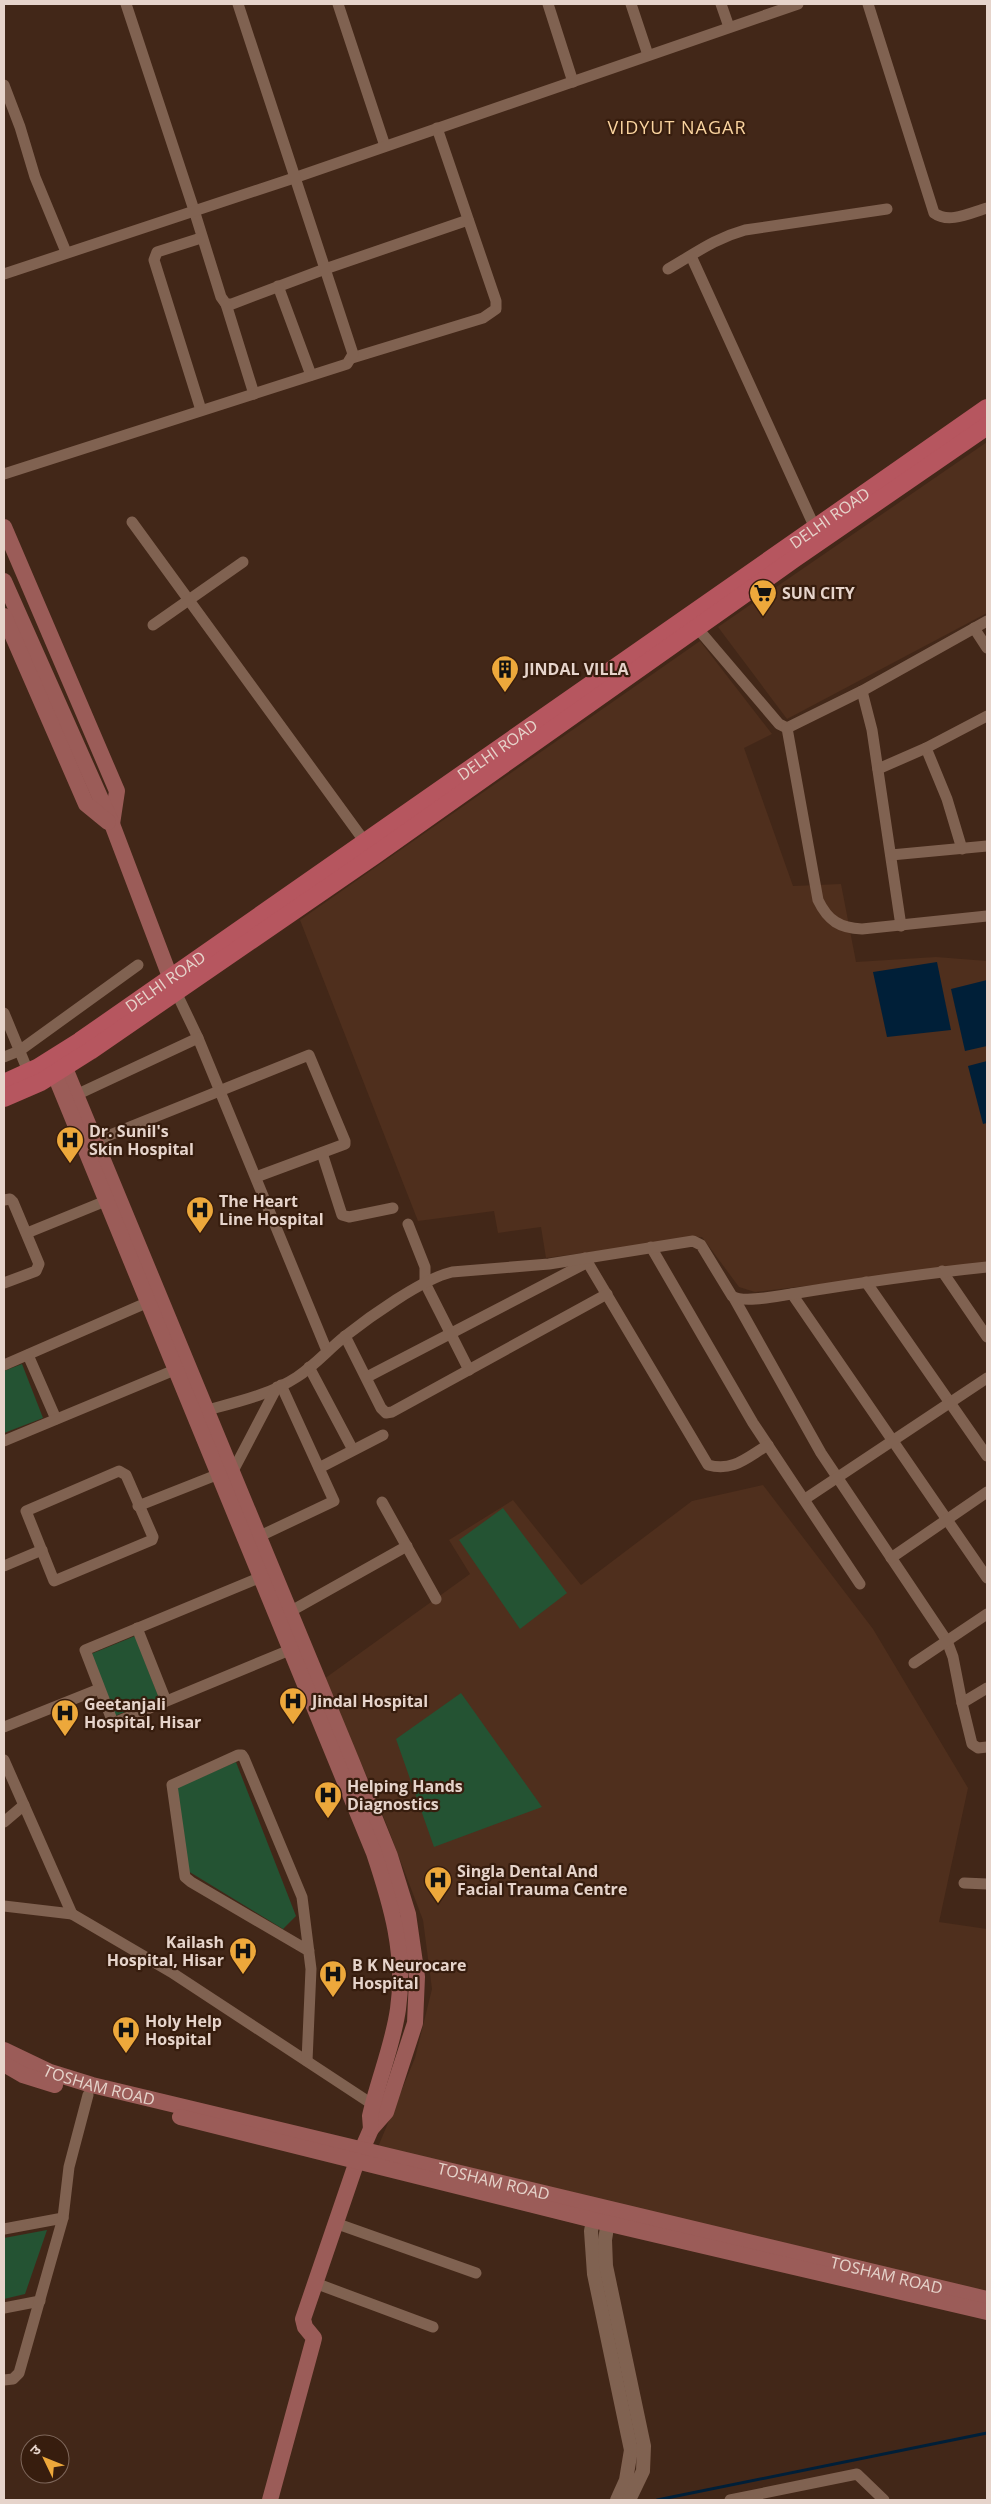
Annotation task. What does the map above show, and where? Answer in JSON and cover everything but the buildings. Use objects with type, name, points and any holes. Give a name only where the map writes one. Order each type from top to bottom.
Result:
[{"type":"main road","name":"DELHI ROAD","points":[[4,1098],[31,1078],[57,1064],[172,985],[693,622],[815,528],[987,408]]},
{"type":"main road","name":"DELHI ROAD","points":[[172,985],[365,842],[987,426]]},
{"type":"main road","points":[[4,527],[117,791],[112,824]]},
{"type":"main road","points":[[4,581],[112,824],[172,985]]},
{"type":"main road","points":[[4,616],[8,640],[86,804],[112,824]]},
{"type":"main road","points":[[57,1064],[76,1095],[90,1143]]},
{"type":"main road","points":[[57,1064],[297,1647],[374,1852],[392,1908],[400,1955],[398,2008],[387,2058],[380,2108]]},
{"type":"main road","name":"DELHI ROAD","points":[[4,1083],[31,1078]]},
{"type":"main road","points":[[155,1299],[177,1369],[201,1412]]},
{"type":"main road","points":[[226,1473],[260,1536],[268,1574]]},
{"type":"main road","points":[[270,2500],[314,2342],[312,2336],[302,2324],[303,2319],[359,2155],[403,2063],[415,2023],[417,1977],[408,1914],[390,1856],[297,1647]]},
{"type":"main road","name":"TOSHAM ROAD","points":[[4,2050],[50,2072],[92,2085],[359,2155],[602,2214],[987,2312]]},
{"type":"main road","points":[[387,2058],[403,2063]]},
{"type":"main road","name":"TOSHAM ROAD","points":[[4,2064],[23,2075],[88,2095],[359,2155]]},
{"type":"main road","name":"TOSHAM ROAD","points":[[602,2214],[742,2238],[987,2299]]},
{"type":"street","points":[[126,4],[194,210],[201,238],[221,297],[226,304],[254,394]]},
{"type":"street","points":[[4,474],[347,364],[354,354],[294,178],[238,4]]},
{"type":"street","points":[[338,4],[385,146]]},
{"type":"street","points":[[548,4],[573,82]]},
{"type":"street","points":[[631,4],[648,55]]},
{"type":"street","points":[[721,4],[729,27]]},
{"type":"street","points":[[4,274],[294,178],[798,4]]},
{"type":"street","points":[[868,4],[934,213],[941,218],[948,219],[987,208]]},
{"type":"street","points":[[4,85],[20,127],[35,177],[66,252]]},
{"type":"street","points":[[352,358],[483,318],[496,309],[496,301],[437,128]]},
{"type":"street","points":[[668,269],[718,238],[745,230],[887,209]]},
{"type":"street","points":[[226,304],[232,304],[325,269],[468,220]]},
{"type":"street","points":[[201,238],[157,252],[154,260],[201,410]]},
{"type":"street","points":[[691,256],[815,528]]},
{"type":"street","points":[[278,286],[311,375]]},
{"type":"street","points":[[132,522],[190,599],[365,842]]},
{"type":"street","points":[[153,625],[243,562]]},
{"type":"street","points":[[787,728],[862,691],[987,621]]},
{"type":"street","points":[[693,622],[779,724],[787,728]]},
{"type":"street","points":[[974,628],[987,648]]},
{"type":"street","points":[[862,691],[872,730],[901,926]]},
{"type":"street","points":[[878,769],[926,748],[987,716]]},
{"type":"street","points":[[787,728],[816,893],[824,914],[836,923],[850,929],[901,926],[987,916]]},
{"type":"street","points":[[926,748],[947,798],[962,849]]},
{"type":"street","points":[[891,855],[987,846]]},
{"type":"street","points":[[4,1057],[19,1050],[138,965]]},
{"type":"street","points":[[172,985],[198,1038],[327,1351]]},
{"type":"street","points":[[4,1013],[31,1078]]},
{"type":"street","points":[[76,1095],[198,1038]]},
{"type":"street","points":[[90,1143],[309,1055],[345,1141],[341,1147],[256,1177]]},
{"type":"street","points":[[322,1153],[342,1215],[349,1217],[393,1208]]},
{"type":"street","points":[[27,1233],[113,1198]]},
{"type":"street","points":[[4,1200],[10,1199],[13,1202],[27,1233],[39,1268],[4,1283]]},
{"type":"street","points":[[408,1224],[424,1267],[425,1283],[469,1370]]},
{"type":"street","points":[[201,1412],[254,1398],[279,1386],[309,1367],[345,1336],[425,1283],[452,1272],[587,1260],[651,1247],[698,1242],[734,1298],[820,1453],[947,1641],[953,1657],[972,1744],[978,1748],[987,1747]]},
{"type":"street","points":[[651,1247],[768,1445],[860,1584]]},
{"type":"street","points":[[587,1260],[708,1465],[723,1468],[731,1467],[768,1445]]},
{"type":"street","points":[[367,1377],[587,1260]]},
{"type":"street","points":[[734,1298],[767,1298],[866,1282],[987,1266]]},
{"type":"street","points":[[942,1271],[987,1337]]},
{"type":"street","points":[[866,1282],[987,1456]]},
{"type":"street","points":[[345,1336],[381,1408],[386,1413],[392,1412],[607,1294]]},
{"type":"street","points":[[792,1294],[987,1578]]},
{"type":"street","points":[[4,1365],[155,1299]]},
{"type":"street","points":[[28,1355],[56,1419]]},
{"type":"street","points":[[309,1367],[353,1450]]},
{"type":"street","points":[[4,1441],[177,1369]]},
{"type":"street","points":[[805,1500],[987,1378]]},
{"type":"street","points":[[260,1536],[334,1502],[279,1386]]},
{"type":"street","points":[[138,1506],[226,1473],[279,1386]]},
{"type":"street","points":[[319,1468],[383,1435]]},
{"type":"street","points":[[119,1472],[126,1475],[138,1506],[153,1537],[150,1542],[56,1580],[53,1579],[26,1511],[119,1472]]},
{"type":"street","points":[[891,1558],[987,1492]]},
{"type":"street","points":[[382,1502],[436,1599]]},
{"type":"street","points":[[284,1615],[407,1546]]},
{"type":"street","points":[[4,1566],[42,1550]]},
{"type":"street","points":[[268,1574],[85,1650],[99,1689],[114,1722],[297,1647]]},
{"type":"street","points":[[914,1663],[987,1614]]},
{"type":"street","points":[[137,1628],[166,1701]]},
{"type":"street","points":[[962,1703],[987,1688]]},
{"type":"street","points":[[4,1728],[99,1689]]},
{"type":"street","points":[[307,2061],[311,1969],[309,1951],[302,1897],[242,1755],[172,1785],[185,1876],[191,1882],[309,1951]]},
{"type":"street","points":[[4,1760],[72,1914]]},
{"type":"street","points":[[4,1822],[24,1805]]},
{"type":"street","points":[[964,1883],[987,1884]]},
{"type":"street","points":[[4,1906],[72,1914],[171,1972],[380,2108]]},
{"type":"street","points":[[4,2380],[13,2378],[19,2373],[63,2218],[68,2167],[88,2095]]},
{"type":"street","points":[[602,2214],[591,2253],[631,2450],[626,2480],[617,2500]]},
{"type":"street","points":[[602,2214],[606,2266],[644,2446],[643,2471],[629,2500]]},
{"type":"street","points":[[4,2229],[63,2218]]},
{"type":"street","points":[[335,2222],[476,2273]]},
{"type":"street","points":[[316,2283],[433,2327]]},
{"type":"street","points":[[4,2308],[40,2301]]},
{"type":"street","points":[[730,2500],[850,2474],[857,2474],[884,2500]]},
{"type":"shaded area","points":[[987,442],[987,613],[787,719],[718,627]]},
{"type":"shaded area","points":[[700,641],[772,734],[744,748],[793,886],[841,884],[856,962],[936,957],[987,961],[987,1264],[755,1292],[739,1287],[702,1237],[546,1258],[541,1227],[498,1233],[494,1211],[418,1221],[300,920]]},
{"type":"shaded area","points":[[763,1485],[873,1629],[968,1788],[939,1922],[987,1929],[987,2293],[378,2147],[415,2058],[432,1989],[423,1920],[376,1797],[324,1679],[470,1574],[449,1540],[513,1500],[581,1585],[692,1501]]},
{"type":"green space","points":[[22,1364],[43,1418],[4,1433],[4,1371]]},
{"type":"green space","points":[[503,1508],[567,1593],[520,1629],[459,1540]]},
{"type":"green space","points":[[135,1636],[159,1698],[115,1716],[91,1654]]},
{"type":"green space","points":[[461,1693],[542,1807],[434,1847],[396,1739]]},
{"type":"green space","points":[[236,1762],[296,1916],[283,1929],[188,1871],[176,1788]]},
{"type":"green space","points":[[47,2230],[25,2294],[4,2299],[4,2238]]},
{"type":"water","points":[[937,962],[951,1030],[887,1037],[873,972]]},
{"type":"water","points":[[987,980],[987,1046],[965,1051],[951,989]]},
{"type":"water","points":[[987,1061],[987,1123],[983,1124],[968,1066]]},
{"type":"waterway","points":[[657,2500],[987,2433]]},
{"type":"place","name":"SUN CITY","points":[[763,617]]},
{"type":"place","name":"JINDAL VILLA","points":[[505,693]]},
{"type":"place","name":"Dr. Sunil's Skin Hospital","points":[[70,1164]]},
{"type":"place","name":"The Heart Line Hospital","points":[[200,1234]]},
{"type":"place","name":"Jindal Hospital","points":[[293,1725]]},
{"type":"place","name":"Geetanjali Hospital, Hisar","points":[[65,1737]]},
{"type":"place","name":"Helping Hands Diagnostics","points":[[328,1819]]},
{"type":"place","name":"Singla Dental And Facial Trauma Centre","points":[[438,1904]]},
{"type":"place","name":"Kailash Hospital, Hisar","points":[[243,1975]]},
{"type":"place","name":"B K Neurocare Hospital","points":[[333,1998]]},
{"type":"place","name":"Holy Help Hospital","points":[[126,2054]]},
{"type":"district","name":"VIDYUT NAGAR","points":[[677,127]]}]
